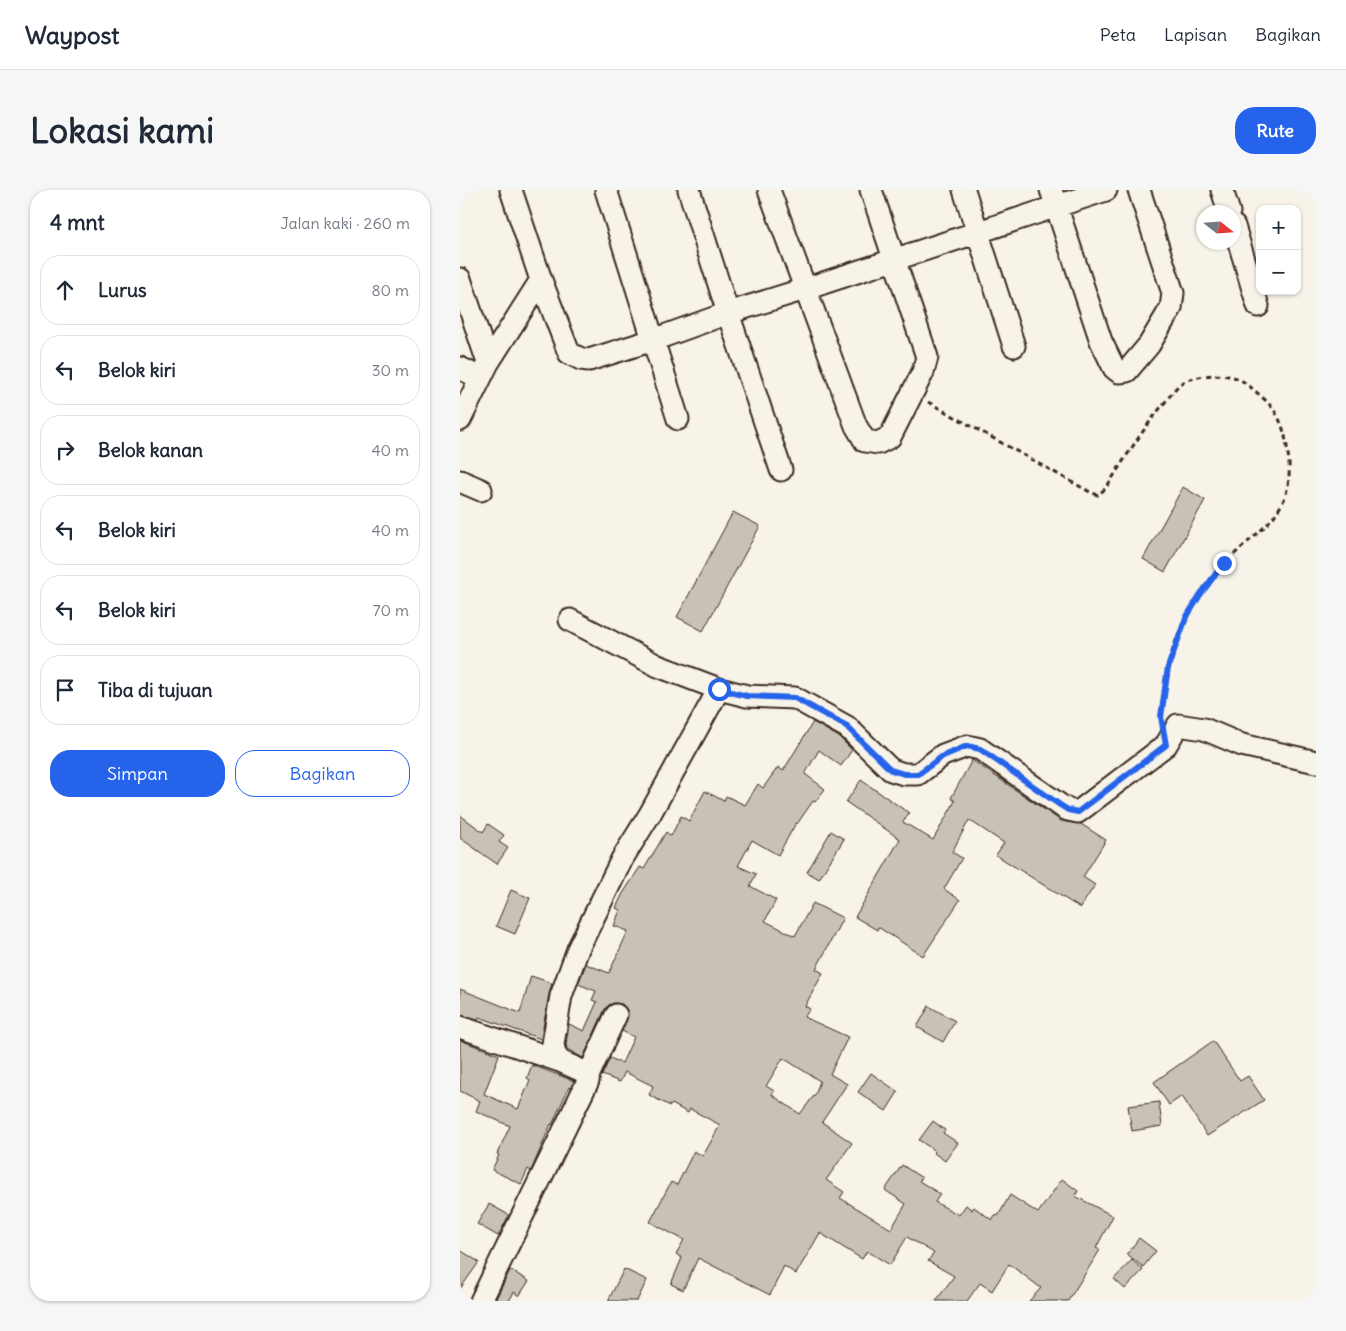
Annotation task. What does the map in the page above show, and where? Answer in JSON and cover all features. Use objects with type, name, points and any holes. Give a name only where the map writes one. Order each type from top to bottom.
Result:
[{"type":"street","points":[[512,190],[541,280],[569,353],[581,359],[589,360],[978,232],[1054,199],[1106,190]]},
{"type":"street","points":[[606,190],[678,419]]},
{"type":"street","points":[[689,190],[781,470]]},
{"type":"street","points":[[769,190],[856,426],[865,441],[878,443],[890,437],[923,372],[927,356],[871,190]]},
{"type":"street","points":[[964,190],[1014,346]]},
{"type":"street","points":[[1054,199],[1101,341],[1114,368],[1119,372],[1127,371],[1149,345],[1171,308],[1173,293],[1139,190]]},
{"type":"street","points":[[1222,190],[1227,205]]},
{"type":"street","points":[[1241,249],[1258,306]]},
{"type":"street","points":[[460,280],[484,371]]},
{"type":"street","points":[[460,420],[484,371],[541,280]]},
{"type":"street","points":[[460,368],[484,371]]},
{"type":"street","points":[[460,481],[481,490]]},
{"type":"street","points":[[570,620],[658,666],[719,689],[747,696],[795,698],[846,726],[891,770],[904,774],[918,774],[943,756],[967,746],[980,749],[1060,805],[1068,810],[1078,812],[1166,745],[1178,725],[1204,729],[1242,745],[1316,762]]},
{"type":"street","points":[[560,1061],[555,1054],[553,1044],[562,996],[578,949],[622,859],[650,814],[719,689]]},
{"type":"street","points":[[480,1301],[554,1152],[616,1015]]},
{"type":"street","points":[[460,1027],[560,1061],[589,1074]]},
{"type":"path","points":[[924,400],[1098,495],[1106,488],[1145,426],[1180,384],[1202,376],[1218,375],[1238,378],[1272,406],[1284,429],[1290,463],[1286,499],[1275,517],[1224,563],[1200,595],[1186,618],[1168,667],[1161,717],[1166,745]]},
{"type":"building","points":[[1183,487],[1205,500],[1165,572],[1143,559]]},
{"type":"building","points":[[733,512],[760,526],[703,631],[677,617]]},
{"type":"building","points":[[813,722],[839,737],[852,750],[841,766],[819,750],[805,774],[825,789],[796,823],[778,855],[752,840],[738,866],[756,874],[750,886],[776,900],[765,921],[795,936],[813,903],[843,918],[816,969],[823,973],[805,1006],[810,1009],[804,1017],[848,1037],[830,1074],[847,1084],[822,1122],[852,1143],[826,1180],[844,1192],[840,1198],[891,1229],[906,1204],[885,1190],[902,1165],[922,1178],[919,1181],[940,1194],[935,1202],[959,1215],[966,1205],[972,1210],[974,1207],[992,1220],[995,1215],[998,1216],[1010,1195],[1038,1213],[1062,1179],[1078,1191],[1075,1196],[1113,1216],[1096,1248],[1100,1250],[1068,1301],[1029,1301],[1041,1288],[1009,1264],[992,1291],[980,1283],[967,1301],[936,1301],[954,1276],[928,1261],[934,1253],[907,1237],[890,1265],[867,1251],[862,1259],[820,1233],[796,1274],[784,1266],[770,1295],[698,1258],[683,1290],[671,1284],[682,1258],[676,1254],[684,1240],[650,1222],[671,1182],[677,1185],[694,1151],[703,1156],[720,1125],[690,1109],[688,1113],[649,1095],[653,1086],[625,1072],[620,1082],[602,1075],[610,1058],[622,1063],[634,1037],[622,1031],[628,1014],[622,1004],[614,1003],[605,1009],[583,1058],[567,1049],[569,1024],[584,1031],[597,1002],[592,1000],[596,991],[578,984],[586,964],[609,973],[628,931],[614,926],[620,910],[616,908],[640,867],[644,869],[666,832],[671,836],[681,816],[689,821],[705,791],[724,801],[726,796],[745,805],[758,784],[763,788],[778,767],[783,771]],"holes":[[[783,1058],[820,1081],[816,1093],[800,1114],[772,1095],[774,1091],[766,1086]]]},
{"type":"building","points":[[972,760],[1061,821],[1081,824],[1106,840],[1083,877],[1095,885],[1080,908],[996,855],[1004,843],[969,820],[952,852],[962,858],[944,889],[960,900],[923,956],[878,927],[877,930],[855,917],[900,839],[846,802],[861,780],[909,813],[903,822],[933,840],[955,801],[951,798]]},
{"type":"building","points":[[460,815],[483,832],[488,824],[504,835],[499,842],[508,848],[497,864],[460,838]]},
{"type":"building","points":[[831,831],[844,839],[819,879],[807,872]]},
{"type":"building","points":[[511,890],[530,898],[515,934],[496,926]]},
{"type":"building","points":[[531,976],[552,983],[541,1039],[479,1017],[478,1020],[460,1015],[460,989],[520,1013]]},
{"type":"building","points":[[929,1006],[955,1021],[943,1042],[917,1027]]},
{"type":"building","points":[[460,1040],[499,1055],[484,1094],[518,1109],[530,1080],[527,1078],[532,1065],[574,1081],[571,1088],[569,1087],[551,1124],[531,1171],[528,1169],[521,1184],[492,1170],[510,1126],[476,1111],[480,1101],[460,1091]]},
{"type":"building","points":[[1213,1041],[1240,1081],[1248,1076],[1264,1100],[1207,1136],[1182,1096],[1169,1105],[1154,1082]]},
{"type":"building","points":[[871,1073],[898,1092],[886,1111],[858,1092]]},
{"type":"building","points":[[1159,1102],[1162,1126],[1132,1131],[1128,1106]]},
{"type":"building","points":[[933,1121],[945,1130],[943,1133],[958,1143],[945,1161],[919,1140]]},
{"type":"building","points":[[489,1204],[509,1215],[498,1236],[477,1224]]},
{"type":"building","points":[[1139,1238],[1156,1251],[1143,1267],[1127,1254]]},
{"type":"building","points":[[460,1250],[479,1262],[460,1289]]},
{"type":"building","points":[[1132,1260],[1143,1270],[1125,1289],[1114,1279]]},
{"type":"building","points":[[624,1269],[647,1280],[637,1301],[608,1301]]},
{"type":"building","points":[[510,1270],[529,1281],[519,1296],[514,1292],[509,1301],[495,1301]]},
{"type":"route","points":[[719,689],[747,696],[795,698],[846,726],[891,770],[904,774],[918,774],[943,756],[967,746],[980,749],[1060,805],[1068,810],[1078,812],[1166,745],[1161,717],[1168,667],[1186,618],[1200,595],[1224,563]]}]
